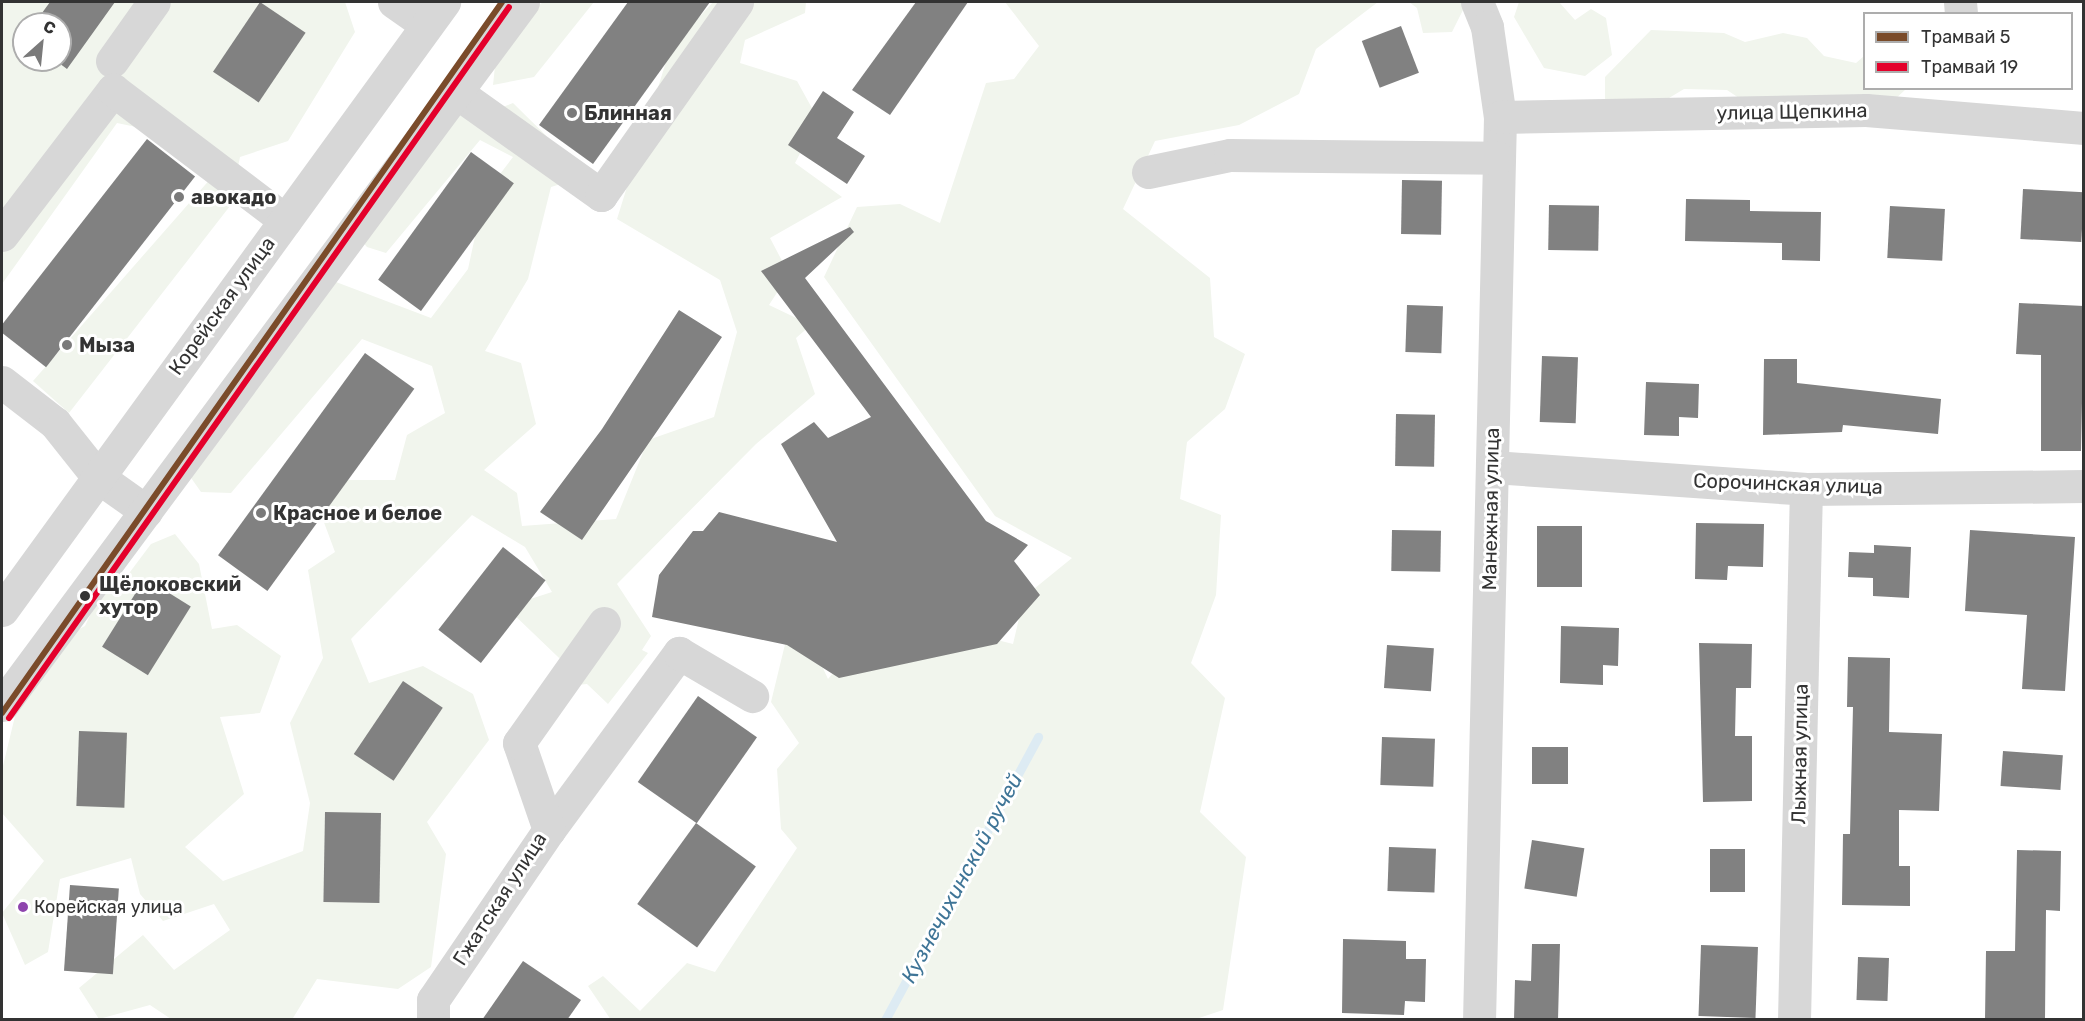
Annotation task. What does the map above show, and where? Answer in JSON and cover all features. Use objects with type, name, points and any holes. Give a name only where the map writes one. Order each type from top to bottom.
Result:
[{"type":"street","points":[[112,61],[154,2]]},
{"type":"street","points":[[394,2],[436,13]]},
{"type":"street","points":[[2,705],[523,2]]},
{"type":"street","points":[[456,92],[601,195],[737,2]]},
{"type":"street","name":"Манежная улица","points":[[1478,2],[1487,27],[1500,117],[1497,158],[1479,1020]]},
{"type":"street","name":"Корейская улица","points":[[3,613],[98,477],[436,13]]},
{"type":"street","points":[[2,235],[113,90],[285,220]]},
{"type":"street","name":"улица Щепкина","points":[[1500,117],[1866,110],[1969,102],[2084,128]]},
{"type":"street","points":[[1148,172],[1230,155],[1497,158]]},
{"type":"street","points":[[2,382],[56,423],[98,477],[146,511]]},
{"type":"street","name":"Сорочинская улица","points":[[1492,467],[1806,489],[2084,486]]},
{"type":"street","name":"Лыжная улица","points":[[1794,1020],[1806,489]]},
{"type":"street","name":"Гжатская улица","points":[[433,1020],[433,1000],[549,830],[519,743],[604,623]]},
{"type":"street","points":[[549,830],[679,653],[752,696]]},
{"type":"shaded area","points":[[2,2],[345,2],[355,32],[288,141],[240,157],[230,206],[69,413],[33,381],[212,177],[141,128],[117,123],[2,284]]},
{"type":"shaded area","points":[[543,2],[594,2],[534,77],[493,85],[498,38]]},
{"type":"shaded area","points":[[713,2],[806,2],[805,13],[745,40],[740,63],[797,81],[818,119],[795,163],[842,197],[770,238],[789,274],[769,305],[811,325],[796,338],[815,394],[756,444],[617,584],[651,636],[642,650],[648,653],[608,704],[587,684],[577,685],[581,679],[506,607],[552,592],[525,547],[472,515],[351,639],[369,683],[423,666],[473,694],[489,740],[427,822],[446,854],[431,967],[398,989],[317,979],[293,1018],[171,1019],[150,1005],[99,1019],[79,988],[143,935],[174,970],[230,930],[214,904],[163,921],[140,894],[131,858],[60,879],[48,952],[25,965],[2,913],[44,861],[2,813],[2,770],[30,654],[85,626],[104,586],[124,580],[151,544],[175,534],[199,564],[212,629],[237,625],[281,656],[260,713],[220,717],[244,794],[185,847],[223,881],[303,851],[310,803],[290,723],[323,658],[308,570],[335,552],[319,509],[341,480],[395,480],[407,435],[445,413],[432,366],[362,339],[231,493],[201,492],[177,458],[336,282],[431,318],[468,269],[484,195],[513,157],[480,140],[386,253],[367,247],[350,227],[442,101],[479,116],[513,103],[587,176],[551,187],[528,279],[485,351],[521,363],[536,424],[484,470],[517,493],[522,526],[616,519],[648,440],[714,417],[737,332],[720,280],[617,219],[670,49]]},
{"type":"shaded area","points":[[1005,2],[1378,2],[1316,49],[1299,94],[1239,125],[1155,141],[1123,209],[1210,278],[1214,337],[1245,354],[1225,409],[1187,442],[1180,499],[1221,515],[1216,595],[1191,663],[1225,698],[1200,812],[1246,857],[1223,1010],[1193,1020],[611,1020],[588,986],[603,976],[640,1011],[687,963],[715,972],[797,848],[781,829],[777,769],[799,743],[771,702],[788,632],[809,638],[828,679],[858,643],[954,629],[1013,644],[1024,597],[1072,558],[995,516],[824,277],[857,207],[900,204],[940,223],[986,83],[1014,79],[1039,46]]},
{"type":"shaded area","points":[[1409,2],[1461,2],[1466,4],[1452,32],[1423,33],[1417,8]]},
{"type":"shaded area","points":[[1519,2],[1559,2],[1575,20],[1591,9],[1606,18],[1612,55],[1585,76],[1544,68],[1514,17]]},
{"type":"shaded area","points":[[1651,30],[1724,33],[1745,42],[1783,33],[1807,38],[1824,56],[1856,63],[1863,57],[1863,90],[1905,90],[1891,103],[1742,100],[1727,90],[1684,89],[1664,101],[1605,100],[1605,77]]},
{"type":"building","points":[[50,2],[115,2],[72,62],[72,12],[43,12]]},
{"type":"building","points":[[260,2],[306,33],[259,102],[213,72]]},
{"type":"building","points":[[628,2],[710,2],[593,164],[539,125]]},
{"type":"building","points":[[916,2],[968,2],[890,115],[852,90]]},
{"type":"building","points":[[1401,26],[1419,73],[1380,88],[1362,41]]},
{"type":"building","points":[[823,91],[854,112],[837,138],[865,156],[847,184],[788,145]]},
{"type":"building","points":[[147,139],[195,177],[46,367],[2,333],[2,325]]},
{"type":"building","points":[[471,152],[514,183],[421,311],[378,280]]},
{"type":"building","points":[[1402,180],[1442,181],[1441,235],[1401,234]]},
{"type":"building","points":[[2023,189],[2084,192],[2081,242],[2020,239]]},
{"type":"building","points":[[1686,199],[1750,200],[1750,211],[1821,212],[1820,261],[1782,260],[1782,243],[1685,241]]},
{"type":"building","points":[[1549,205],[1599,206],[1598,251],[1548,250]]},
{"type":"building","points":[[1890,206],[1945,209],[1942,261],[1887,258]]},
{"type":"building","points":[[850,227],[854,232],[805,278],[986,521],[1028,545],[1014,561],[1040,595],[997,644],[839,678],[787,645],[652,617],[659,575],[693,531],[703,531],[719,512],[837,542],[781,444],[814,422],[828,438],[871,417],[761,271]]},
{"type":"building","points":[[2019,303],[2084,306],[2081,451],[2041,451],[2041,355],[2016,354]]},
{"type":"building","points":[[1407,305],[1443,306],[1441,353],[1405,352]]},
{"type":"building","points":[[679,310],[722,337],[582,540],[540,512],[602,429]]},
{"type":"building","points":[[365,353],[414,389],[267,591],[218,555]]},
{"type":"building","points":[[1542,356],[1578,357],[1576,423],[1540,422]]},
{"type":"building","points":[[1764,359],[1797,359],[1797,383],[1941,399],[1938,434],[1843,425],[1842,432],[1763,435]]},
{"type":"building","points":[[1646,382],[1699,384],[1698,418],[1679,417],[1679,436],[1644,435]]},
{"type":"building","points":[[1396,414],[1435,415],[1434,467],[1395,466]]},
{"type":"building","points":[[1696,523],[1764,524],[1763,567],[1728,566],[1727,580],[1695,579]]},
{"type":"building","points":[[1537,526],[1582,526],[1582,587],[1537,587]]},
{"type":"building","points":[[1392,530],[1441,531],[1440,572],[1391,571]]},
{"type":"building","points":[[1970,530],[2075,537],[2065,691],[2022,689],[2027,615],[1965,611]]},
{"type":"building","points":[[1874,545],[1911,547],[1909,598],[1873,596],[1873,578],[1848,577],[1849,552],[1874,553]]},
{"type":"building","points":[[503,547],[546,580],[481,663],[438,630]]},
{"type":"building","points":[[145,578],[191,607],[148,675],[102,647]]},
{"type":"building","points":[[1561,626],[1619,628],[1618,666],[1603,665],[1603,685],[1560,683]]},
{"type":"building","points":[[1699,643],[1752,644],[1751,688],[1736,688],[1735,736],[1752,736],[1752,801],[1703,802]]},
{"type":"building","points":[[1387,645],[1434,648],[1431,691],[1384,688]]},
{"type":"building","points":[[1848,657],[1890,658],[1889,732],[1942,734],[1939,811],[1899,810],[1899,866],[1910,866],[1910,906],[1842,905],[1843,834],[1850,834],[1853,707],[1847,707]]},
{"type":"building","points":[[403,681],[443,708],[394,781],[354,754]]},
{"type":"building","points":[[698,696],[757,737],[697,823],[638,782]]},
{"type":"building","points":[[79,731],[127,733],[124,808],[76,806]]},
{"type":"building","points":[[1382,737],[1435,739],[1433,787],[1380,785]]},
{"type":"building","points":[[1532,747],[1568,747],[1568,784],[1532,784]]},
{"type":"building","points":[[2003,751],[2063,755],[2060,790],[2001,786]]},
{"type":"building","points":[[325,812],[381,813],[379,903],[323,902]]},
{"type":"building","points":[[696,823],[756,866],[697,947],[637,904]]},
{"type":"building","points":[[1532,840],[1584,848],[1577,897],[1524,888]]},
{"type":"building","points":[[1389,847],[1436,849],[1434,893],[1387,891]]},
{"type":"building","points":[[1710,849],[1745,849],[1745,892],[1710,892]]},
{"type":"building","points":[[2017,850],[2061,851],[2060,911],[2046,910],[2045,1020],[1985,1020],[1986,951],[2015,951]]},
{"type":"building","points":[[70,885],[119,888],[113,974],[64,971]]},
{"type":"building","points":[[1343,939],[1406,941],[1406,959],[1426,959],[1425,1002],[1405,1001],[1404,1015],[1342,1013]]},
{"type":"building","points":[[1532,944],[1560,944],[1558,1020],[1514,1020],[1515,980],[1531,981]]},
{"type":"building","points":[[1701,945],[1758,947],[1755,1018],[1699,1016]]},
{"type":"building","points":[[1858,957],[1889,958],[1887,1001],[1856,1000]]},
{"type":"building","points":[[523,961],[581,1000],[567,1020],[482,1020]]},
{"type":"waterway","name":"Кузнечихинский ручей","points":[[885,1020],[1038,737]]},
{"type":"tram line","name":"5","points":[[2,713],[502,2]]},
{"type":"tram line","name":"19","points":[[9,718],[509,7]]},
{"type":"place","name":"Блинная","points":[[572,113]]},
{"type":"place","name":"авокадо","points":[[179,197]]},
{"type":"place","name":"Мыза","points":[[67,345]]},
{"type":"place","name":"Красное и белое","points":[[261,513]]},
{"type":"place","name":"Щёлоковский хутор","points":[[85,596]]},
{"type":"place","name":"Корейская улица","points":[[23,907]]}]
